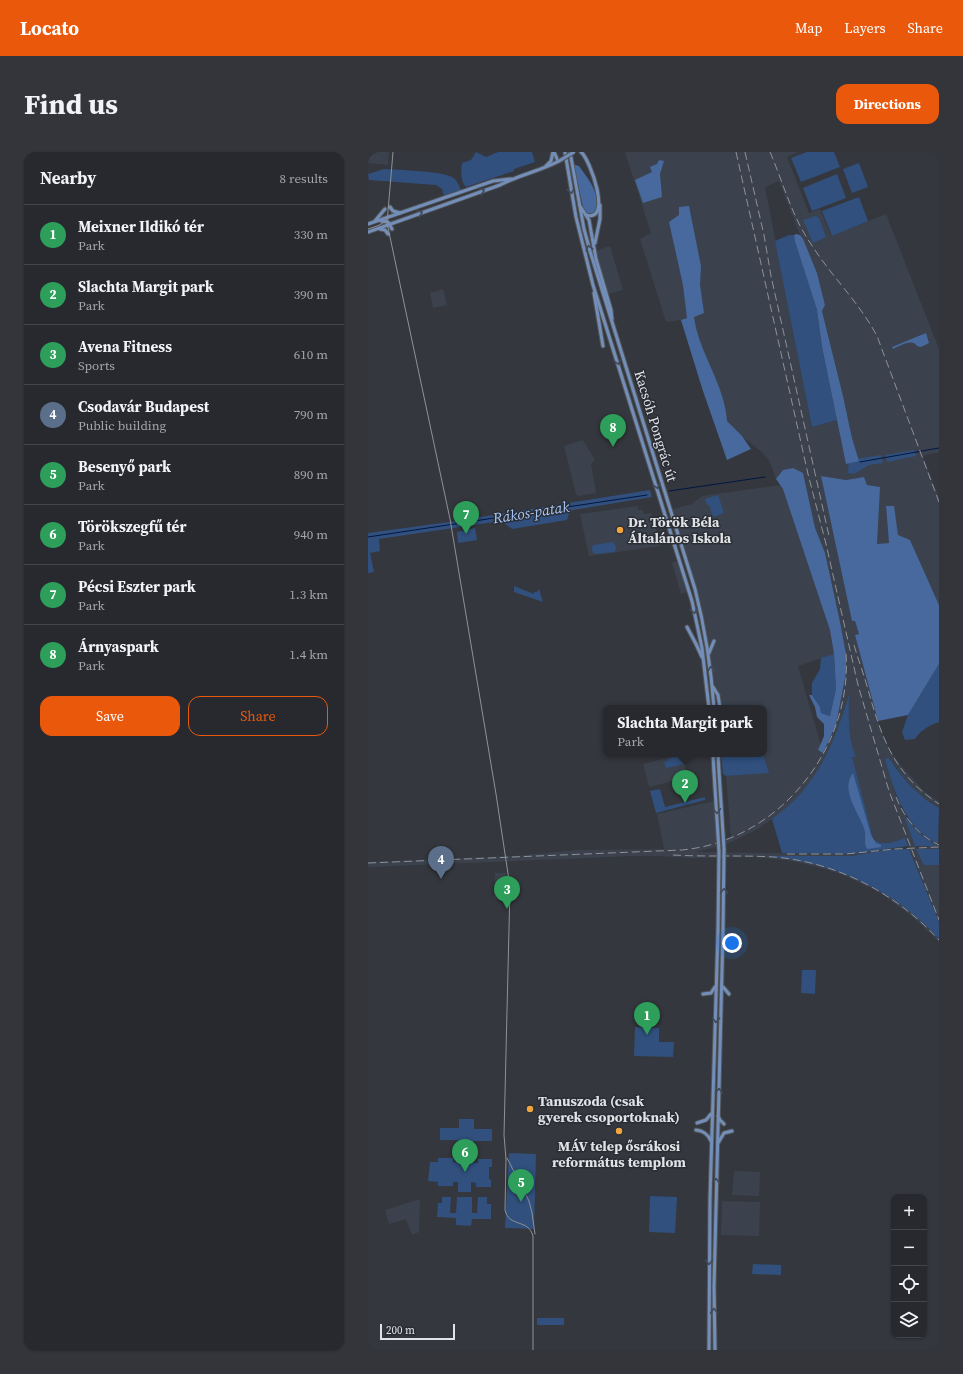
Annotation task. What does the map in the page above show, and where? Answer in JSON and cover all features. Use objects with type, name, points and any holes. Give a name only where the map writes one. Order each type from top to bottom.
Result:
[{"type":"main road","points":[[553,152],[558,161]]},
{"type":"main road","points":[[542,169],[551,161],[553,152]]},
{"type":"main road","name":"Kacsóh Pongrác út","points":[[565,152],[576,217],[593,285],[689,590],[704,662],[709,705]]},
{"type":"main road","name":"Kacsóh Pongrác út","points":[[570,152],[578,202],[590,251],[693,583],[709,655],[714,705]]},
{"type":"main road","points":[[370,231],[542,169],[574,152]]},
{"type":"main road","points":[[581,152],[586,158],[592,173],[601,214],[595,247]]},
{"type":"main road","points":[[368,224],[493,181],[514,178]]},
{"type":"main road","points":[[578,202],[586,215],[595,247],[596,259],[611,310],[612,325]]},
{"type":"main road","points":[[586,215],[594,215],[599,203]]},
{"type":"main road","points":[[390,207],[396,212],[405,212]]},
{"type":"main road","points":[[374,222],[385,209]]},
{"type":"main road","points":[[390,217],[389,223],[392,229]]},
{"type":"main road","points":[[379,221],[389,223]]},
{"type":"main road","points":[[370,231],[378,229],[389,223]]},
{"type":"main road","points":[[378,229],[385,230],[388,234]]},
{"type":"main road","points":[[593,285],[603,346]]},
{"type":"main road","points":[[687,627],[704,662]]},
{"type":"main road","points":[[709,655],[714,641]]},
{"type":"main road","points":[[712,686],[718,695],[720,705]]},
{"type":"main road","points":[[709,1350],[711,1142],[717,981],[719,851],[713,757]]},
{"type":"main road","points":[[715,1350],[714,1287],[724,849],[718,757]]},
{"type":"main road","points":[[703,994],[713,992],[717,981]]},
{"type":"main road","points":[[722,985],[729,994]]},
{"type":"main road","points":[[697,1123],[706,1120],[712,1112]]},
{"type":"main road","points":[[718,1116],[724,1124]]},
{"type":"main road","points":[[696,1130],[707,1134],[711,1142]]},
{"type":"main road","points":[[717,1144],[725,1132],[732,1131]]},
{"type":"shaded area","points":[[368,152],[389,152],[388,165],[368,163]]},
{"type":"shaded area","points":[[476,152],[486,157],[498,152],[532,152],[535,162],[514,169],[514,171],[466,187],[464,185],[461,173],[462,163],[471,160]]},
{"type":"shaded area","points":[[625,152],[799,152],[787,157],[809,213],[820,209],[831,236],[886,214],[939,349],[939,452],[923,456],[939,498],[939,605],[910,540],[898,536],[886,506],[889,543],[877,545],[867,485],[864,477],[846,480],[821,476],[852,621],[855,621],[859,634],[856,635],[859,651],[878,721],[889,749],[899,763],[923,790],[939,802],[939,808],[918,793],[904,778],[889,758],[894,790],[901,807],[908,818],[938,844],[939,849],[920,849],[920,846],[935,846],[920,834],[905,818],[924,864],[939,865],[939,922],[905,838],[884,844],[877,842],[873,838],[847,742],[849,697],[840,726],[827,755],[814,777],[800,795],[780,814],[756,830],[727,844],[696,852],[839,854],[903,847],[898,850],[851,856],[772,856],[787,857],[819,865],[844,873],[869,884],[888,895],[915,915],[939,939],[939,942],[913,917],[877,891],[843,875],[818,867],[786,860],[751,857],[693,858],[634,856],[368,867],[368,862],[513,856],[578,850],[664,849],[657,814],[714,801],[717,841],[731,837],[726,776],[768,772],[764,757],[767,757],[767,705],[718,705],[705,621],[673,509],[692,504],[702,496],[781,485],[776,479],[770,462],[763,453],[728,428],[703,391],[681,320],[666,322],[640,239],[651,233]],"holes":[[[779,181],[800,235],[817,273],[825,305],[822,311],[852,438],[859,461],[846,463],[837,420],[812,427],[765,187]],[[825,616],[846,654],[846,673],[836,725],[823,752],[798,666],[834,654],[830,630]]]},
{"type":"shaded area","points":[[807,152],[834,152],[840,167],[801,182],[791,158]]},
{"type":"shaded area","points":[[659,160],[664,161],[660,174],[662,197],[643,203],[635,180],[652,172],[650,167],[657,164]]},
{"type":"shaded area","points":[[859,163],[868,187],[852,193],[843,169]]},
{"type":"shaded area","points":[[575,165],[579,166],[594,188],[597,207],[594,213],[587,214],[584,211],[574,167]]},
{"type":"shaded area","points":[[384,169],[439,173],[452,177],[459,184],[461,190],[444,196],[442,189],[436,185],[369,180],[368,174]]},
{"type":"shaded area","points":[[837,174],[846,198],[812,211],[803,188]]},
{"type":"shaded area","points":[[859,197],[868,221],[832,236],[822,211]]},
{"type":"shaded area","points":[[689,206],[701,266],[700,285],[704,313],[694,317],[697,330],[723,399],[727,421],[742,436],[751,449],[727,460],[703,391],[681,320],[687,318],[683,285],[669,222],[679,215],[679,207]]},
{"type":"shaded area","points":[[816,216],[819,218],[826,237],[813,243],[803,220]]},
{"type":"shaded area","points":[[789,235],[794,235],[817,310],[822,347],[837,420],[812,427],[775,241]]},
{"type":"shaded area","points":[[794,235],[800,235],[803,239],[817,273],[825,305],[822,311],[852,438],[859,461],[846,464],[822,347],[817,310],[795,241]]},
{"type":"shaded area","points":[[610,246],[623,290],[608,294],[595,251]]},
{"type":"shaded area","points":[[443,289],[447,305],[433,308],[430,293]]},
{"type":"shaded area","points":[[926,333],[929,343],[921,347],[909,343],[893,349],[892,347]]},
{"type":"shaded area","points":[[583,440],[595,460],[591,464],[596,493],[578,496],[576,494],[564,446]]},
{"type":"shaded area","points":[[914,450],[916,456],[887,462],[885,455]]},
{"type":"shaded area","points":[[881,455],[883,463],[869,465],[854,474],[848,473],[849,460]]},
{"type":"shaded area","points":[[793,468],[803,473],[815,528],[825,553],[846,654],[846,673],[836,725],[823,753],[818,750],[824,736],[824,724],[817,717],[815,707],[809,695],[812,695],[820,707],[821,713],[830,716],[836,689],[834,654],[830,630],[783,489],[776,479],[783,470]]},
{"type":"shaded area","points":[[821,476],[846,480],[864,477],[867,485],[880,487],[877,544],[889,543],[886,506],[894,506],[898,535],[910,540],[939,605],[939,664],[908,715],[878,721],[855,635],[859,634],[855,621],[852,621]]},
{"type":"shaded area","points":[[650,490],[652,497],[573,510],[569,514],[567,520],[512,529],[501,521],[379,539],[380,551],[370,553],[374,572],[368,573],[368,533],[456,521]]},
{"type":"shaded area","points":[[718,495],[724,513],[713,517],[709,505],[707,505],[705,499]]},
{"type":"shaded area","name":"Dr. Török Béla Általános Iskola","points":[[638,506],[638,510],[643,510],[644,514],[651,513],[661,546],[589,556],[580,514]]},
{"type":"shaded area","points":[[475,528],[477,540],[458,543],[457,532]]},
{"type":"shaded area","points":[[613,542],[616,546],[615,552],[595,554],[593,551],[593,545]]},
{"type":"shaded area","points":[[677,561],[687,592],[681,594],[672,563]]},
{"type":"shaded area","points":[[514,586],[534,594],[534,592],[537,592],[539,589],[543,602],[514,592]]},
{"type":"shaded area","points":[[834,654],[836,689],[830,716],[821,713],[820,707],[812,695],[812,683],[820,669],[821,658]]},
{"type":"shaded area","points":[[939,664],[939,722],[925,729],[915,739],[905,740],[902,732],[908,715]]},
{"type":"shaded area","points":[[849,695],[850,734],[856,757],[852,757],[873,838],[880,843],[884,843],[905,838],[908,846],[851,854],[782,853],[772,819],[800,794],[812,779],[830,748]]},
{"type":"shaded area","points":[[671,757],[686,757],[685,778],[649,787],[643,764]]},
{"type":"shaded area","points":[[683,757],[685,764],[666,768],[664,762],[668,761],[668,759]]},
{"type":"shaded area","points":[[721,757],[764,757],[769,773],[726,776],[723,774]]},
{"type":"shaded area","points":[[889,758],[899,773],[911,786],[924,798],[939,808],[938,844],[926,837],[917,828],[902,808],[885,759]]},
{"type":"shaded area","points":[[853,773],[871,835],[876,843],[881,845],[881,847],[867,849],[864,828],[849,793],[849,780]]},
{"type":"shaded area","points":[[660,789],[665,807],[705,797],[705,800],[656,813],[650,791]]},
{"type":"shaded area","points":[[904,816],[920,834],[937,846],[915,846]]},
{"type":"shaded area","points":[[909,849],[939,922],[939,939],[902,905],[860,881],[837,871],[814,864],[765,856],[851,856],[887,850]]},
{"type":"shaded area","points":[[916,849],[939,849],[939,865],[924,865]]},
{"type":"shaded area","points":[[495,873],[506,873],[509,900],[494,899]]},
{"type":"shaded area","points":[[802,970],[816,970],[815,994],[801,993]]},
{"type":"shaded area","points":[[635,1027],[659,1028],[659,1042],[674,1042],[673,1057],[634,1056]]},
{"type":"shaded area","points":[[459,1119],[474,1119],[474,1129],[492,1129],[492,1141],[473,1141],[473,1148],[458,1148],[458,1140],[440,1140],[440,1128],[459,1128]]},
{"type":"shaded area","points":[[459,1152],[472,1153],[472,1163],[478,1163],[478,1159],[492,1159],[492,1167],[489,1167],[491,1187],[476,1187],[476,1183],[471,1182],[471,1192],[458,1192],[458,1182],[453,1182],[453,1186],[438,1186],[438,1182],[428,1181],[430,1162],[438,1162],[438,1158],[453,1158],[453,1162],[459,1163]]},
{"type":"shaded area","points":[[509,1153],[536,1154],[534,1229],[505,1228]]},
{"type":"shaded area","points":[[734,1171],[760,1172],[759,1196],[732,1195]]},
{"type":"shaded area","points":[[650,1196],[677,1197],[675,1233],[649,1232]]},
{"type":"shaded area","points":[[442,1197],[451,1197],[450,1213],[456,1213],[457,1197],[472,1197],[472,1213],[477,1213],[478,1197],[487,1197],[487,1204],[491,1204],[491,1219],[472,1219],[471,1226],[456,1225],[456,1218],[437,1217],[438,1203],[442,1203]]},
{"type":"shaded area","points":[[420,1199],[419,1232],[412,1235],[406,1219],[389,1224],[385,1210]]},
{"type":"shaded area","points":[[722,1201],[760,1202],[759,1236],[721,1235]]},
{"type":"shaded area","points":[[753,1264],[781,1265],[781,1275],[752,1274]]},
{"type":"shaded area","points":[[537,1318],[564,1318],[564,1325],[537,1325]]},
{"type":"waterway","name":"Rákos-patak","points":[[860,462],[939,448]]},
{"type":"waterway","name":"Rákos-patak","points":[[669,491],[765,477]]},
{"type":"waterway","name":"Rákos-patak","points":[[368,537],[647,495]]},
{"type":"tram line","points":[[393,152],[387,223],[450,519],[510,887],[504,1135],[506,1159],[505,1210],[510,1219],[527,1227],[531,1230],[533,1236],[533,1350]]},
{"type":"tram line","points":[[368,229],[382,223],[388,216]]},
{"type":"tram line","points":[[507,1158],[529,1201],[535,1234]]},
{"type":"railway","points":[[736,152],[808,474],[826,544],[858,685],[889,791],[939,920]]},
{"type":"railway","points":[[745,152],[829,536]]},
{"type":"railway","points":[[770,152],[793,211],[804,234],[862,312],[877,336],[939,502]]},
{"type":"railway","points":[[854,645],[878,721],[891,752],[910,780],[939,804]]},
{"type":"railway","points":[[368,863],[682,850],[717,843],[750,829],[778,809],[803,784],[823,754],[837,722],[845,688],[846,652]]},
{"type":"railway","points":[[896,797],[903,812],[913,826],[925,837],[939,845]]},
{"type":"railway","points":[[787,854],[846,854],[895,849],[939,847]]},
{"type":"railway","points":[[673,855],[774,857],[797,860],[843,873],[885,895],[904,908],[939,940]]},
{"type":"place","name":"Árnyaspark","points":[[613,447]]},
{"type":"place","name":"Dr. Török Béla Általános Iskola","points":[[620,530]]},
{"type":"place","name":"Pécsi Eszter park","points":[[466,534]]},
{"type":"place","name":"Slachta Margit park","points":[[685,803]]},
{"type":"place","name":"Csodavár Budapest","points":[[441,879]]},
{"type":"place","name":"Avena Fitness","points":[[507,909]]},
{"type":"place","name":"Meixner Ildikó tér","points":[[647,1035]]},
{"type":"place","name":"Tanuszoda (csak gyerek csoportoknak)","points":[[530,1109]]},
{"type":"place","name":"MÁV telep ősrákosi református templom","points":[[619,1131]]},
{"type":"place","name":"Törökszegfű tér","points":[[465,1172]]},
{"type":"place","name":"Besenyő park","points":[[521,1202]]}]
